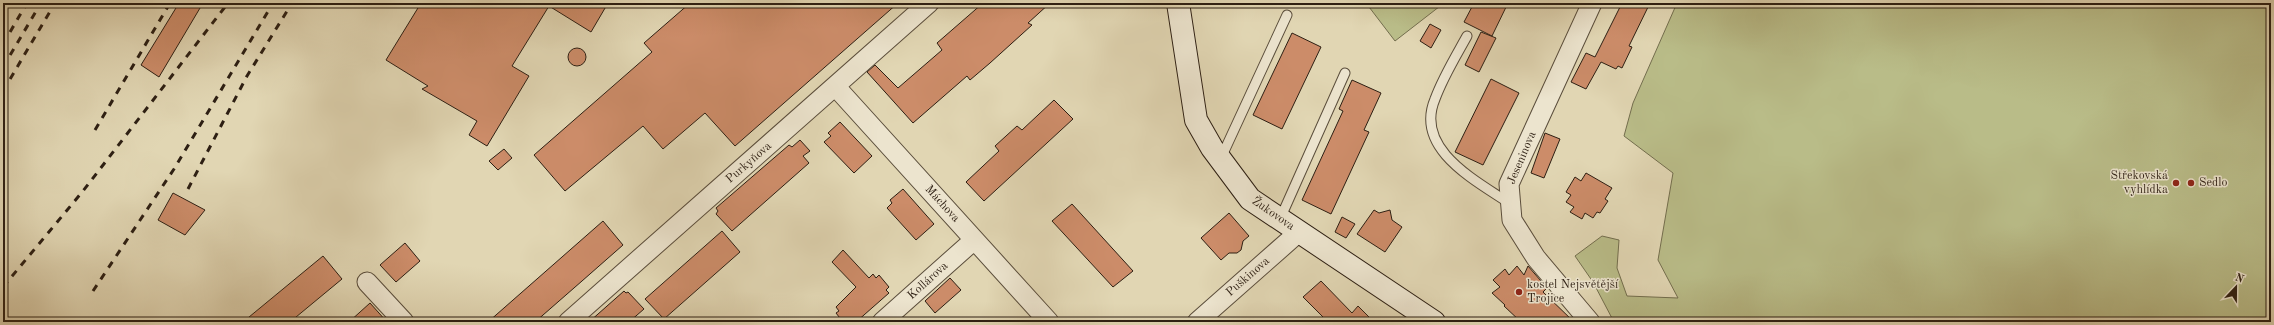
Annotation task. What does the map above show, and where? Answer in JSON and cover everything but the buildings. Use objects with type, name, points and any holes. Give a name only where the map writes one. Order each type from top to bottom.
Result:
[{"type":"street","name":"Purkyňova","points":[[568,322],[929,3]]},
{"type":"street","name":"Žukovova","points":[[1178,3],[1196,120],[1220,160],[1250,199],[1434,322]]},
{"type":"street","name":"Jeseninova","points":[[1590,322],[1536,258],[1512,220],[1509,184],[1592,3]]},
{"type":"street","name":"Máchova","points":[[835,86],[1049,322]]},
{"type":"street","name":"Puškinova","points":[[1197,322],[1299,232]]},
{"type":"street","name":"Kollárova","points":[[882,322],[974,240]]},
{"type":"street","points":[[367,282],[404,322]]},
{"type":"lane","points":[[1220,160],[1287,15]]},
{"type":"lane","points":[[1467,36],[1434,99],[1430,123],[1441,151],[1459,169],[1510,204]]},
{"type":"lane","points":[[1280,220],[1346,73]]},
{"type":"green space","points":[[1366,3],[1444,3],[1395,41]]},
{"type":"green space","points":[[1677,3],[2271,3],[2271,322],[1614,322],[1593,282],[1575,256],[1602,236],[1619,240],[1617,268],[1627,296],[1678,298],[1658,260],[1673,173],[1624,136],[1633,103]]},
{"type":"railway","points":[[3,44],[27,3]]},
{"type":"railway","points":[[3,67],[41,3]]},
{"type":"railway","points":[[3,91],[55,3]]},
{"type":"railway","points":[[95,130],[170,3]]},
{"type":"railway","points":[[3,287],[83,191],[228,3]]},
{"type":"railway","points":[[93,291],[174,169],[273,3]]},
{"type":"railway","points":[[188,189],[247,76],[292,3]]},
{"type":"place","name":"Střekovská vyhlídka","points":[[2176,183]]},
{"type":"place","name":"Sedlo","points":[[2191,183]]},
{"type":"place","name":"kostel Nejsvětější Trojice","points":[[1519,292]]}]
